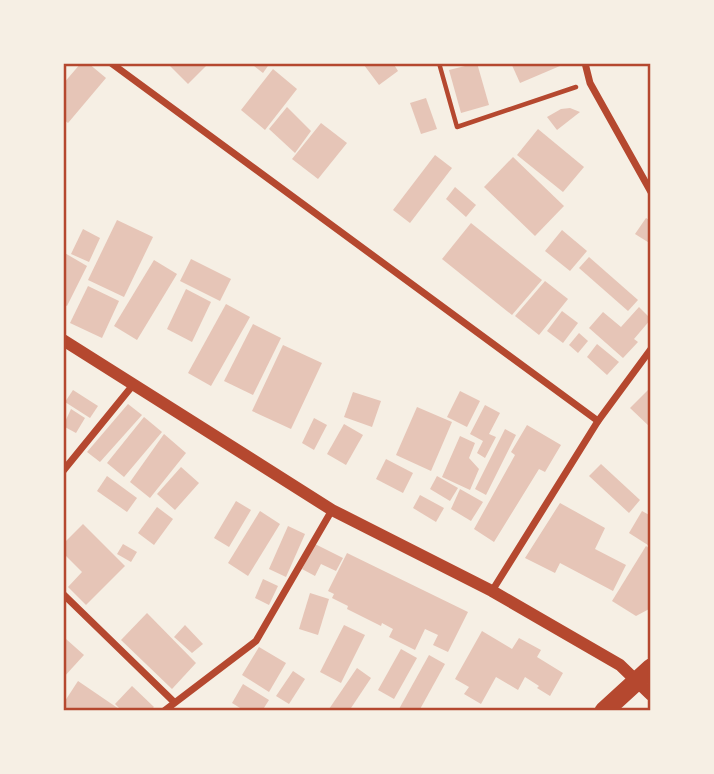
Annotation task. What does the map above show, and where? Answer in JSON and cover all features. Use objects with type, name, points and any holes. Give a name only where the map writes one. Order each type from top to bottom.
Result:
[{"type":"highway","points":[[604,711],[647,681]]},
{"type":"street","points":[[111,63],[598,421]]},
{"type":"street","points":[[585,63],[590,83],[651,192]]},
{"type":"street","points":[[63,340],[332,510],[492,591],[647,681]]},
{"type":"street","points":[[492,591],[598,421],[651,349]]},
{"type":"street","points":[[63,471],[133,385]]},
{"type":"street","points":[[164,711],[256,641],[332,510]]},
{"type":"street","points":[[63,594],[174,702]]},
{"type":"path","points":[[439,63],[457,127],[590,83]]},
{"type":"building","points":[[81,63],[88,63],[106,78],[68,123],[63,119],[63,84]]},
{"type":"building","points":[[167,63],[209,63],[188,84]]},
{"type":"building","points":[[250,63],[270,63],[263,73]]},
{"type":"building","points":[[393,63],[398,71],[379,85],[364,65]]},
{"type":"building","points":[[477,63],[489,105],[461,113],[449,70]]},
{"type":"building","points":[[511,63],[567,63],[520,83]]},
{"type":"building","points":[[273,69],[297,89],[265,130],[241,110]]},
{"type":"building","points":[[426,98],[437,129],[421,134],[410,103]]},
{"type":"building","points":[[287,107],[311,131],[295,153],[269,129]]},
{"type":"building","points":[[570,108],[580,112],[557,130],[547,117],[561,109]]},
{"type":"building","points":[[321,123],[347,143],[318,179],[292,159]]},
{"type":"building","points":[[538,129],[584,167],[563,192],[517,155]]},
{"type":"building","points":[[435,155],[452,168],[410,223],[393,210]]},
{"type":"building","points":[[513,157],[564,206],[535,236],[484,187]]},
{"type":"building","points":[[455,187],[476,205],[466,217],[446,199]]},
{"type":"building","points":[[646,218],[651,221],[651,244],[635,234]]},
{"type":"building","points":[[117,220],[153,237],[124,297],[88,280]]},
{"type":"building","points":[[471,223],[542,280],[512,315],[442,259]]},
{"type":"building","points":[[83,229],[100,238],[89,262],[71,254]]},
{"type":"building","points":[[562,230],[587,251],[570,271],[545,251]]},
{"type":"building","points":[[63,252],[87,266],[67,306],[63,304]]},
{"type":"building","points":[[589,257],[638,300],[628,311],[579,268]]},
{"type":"building","points":[[191,259],[231,279],[220,301],[180,281]]},
{"type":"building","points":[[154,260],[177,274],[137,340],[114,326]]},
{"type":"building","points":[[545,281],[568,299],[539,335],[515,316]]},
{"type":"building","points":[[88,286],[119,301],[102,338],[70,323]]},
{"type":"building","points":[[186,289],[211,302],[192,342],[167,329]]},
{"type":"building","points":[[226,304],[250,317],[211,386],[188,373]]},
{"type":"building","points":[[639,307],[651,319],[634,339],[638,342],[623,358],[589,328],[603,312],[621,327]]},
{"type":"building","points":[[562,311],[578,323],[563,343],[547,331]]},
{"type":"building","points":[[253,324],[281,338],[253,395],[224,381]]},
{"type":"building","points":[[579,333],[588,341],[578,353],[569,345]]},
{"type":"building","points":[[597,344],[619,362],[607,375],[587,357]]},
{"type":"building","points":[[283,345],[322,363],[291,429],[252,411]]},
{"type":"building","points":[[651,387],[651,428],[630,408]]},
{"type":"building","points":[[73,390],[98,406],[90,418],[65,402]]},
{"type":"building","points":[[460,391],[480,401],[467,427],[447,417]]},
{"type":"building","points":[[353,392],[381,401],[372,427],[344,417]]},
{"type":"building","points":[[128,404],[142,415],[100,462],[87,452]]},
{"type":"building","points":[[485,405],[500,413],[489,434],[496,437],[485,458],[477,453],[483,441],[470,434]]},
{"type":"building","points":[[417,407],[452,422],[431,471],[396,455]]},
{"type":"building","points":[[71,409],[85,418],[76,433],[63,426]]},
{"type":"building","points":[[144,417],[162,432],[124,477],[107,463]]},
{"type":"building","points":[[314,418],[327,425],[314,450],[302,443]]},
{"type":"building","points":[[344,424],[363,435],[346,465],[327,454]]},
{"type":"building","points":[[527,425],[561,445],[545,472],[539,469],[494,542],[474,529],[515,455],[511,452]]},
{"type":"building","points":[[505,429],[516,435],[486,495],[475,489]]},
{"type":"building","points":[[164,434],[186,453],[150,498],[130,482]]},
{"type":"building","points":[[460,436],[475,443],[469,458],[479,469],[470,490],[442,477]]},
{"type":"building","points":[[386,459],[413,473],[403,493],[376,479]]},
{"type":"building","points":[[601,464],[640,500],[629,513],[589,476]]},
{"type":"building","points":[[181,467],[199,483],[175,510],[157,494]]},
{"type":"building","points":[[107,476],[137,498],[127,512],[97,491]]},
{"type":"building","points":[[437,476],[458,488],[450,501],[430,489]]},
{"type":"building","points":[[460,489],[483,502],[471,521],[451,509]]},
{"type":"building","points":[[420,495],[444,508],[436,522],[413,508]]},
{"type":"building","points":[[236,501],[251,510],[229,547],[214,538]]},
{"type":"building","points":[[560,503],[605,528],[595,549],[626,565],[613,591],[560,563],[555,573],[525,558]]},
{"type":"building","points":[[157,507],[173,519],[154,545],[138,533]]},
{"type":"building","points":[[260,511],[280,524],[248,576],[228,563]]},
{"type":"building","points":[[642,511],[651,516],[651,547],[629,533]]},
{"type":"building","points":[[83,524],[125,566],[86,605],[68,587],[82,572],[63,553],[63,544]]},
{"type":"building","points":[[288,526],[305,534],[286,577],[269,569]]},
{"type":"building","points":[[123,544],[137,552],[131,562],[117,554]]},
{"type":"building","points":[[315,544],[343,558],[336,571],[321,564],[315,576],[302,569]]},
{"type":"building","points":[[646,546],[651,550],[651,608],[636,616],[612,601]]},
{"type":"building","points":[[347,553],[468,612],[448,652],[433,645],[438,635],[425,629],[415,650],[389,637],[393,629],[347,609],[348,606],[332,598],[334,594],[328,591]]},
{"type":"building","points":[[263,579],[278,586],[269,605],[255,598]]},
{"type":"building","points":[[310,593],[329,599],[318,635],[299,629]]},
{"type":"building","points":[[147,613],[196,663],[172,689],[121,640]]},
{"type":"building","points":[[185,625],[203,644],[192,653],[174,637]]},
{"type":"building","points":[[344,625],[365,635],[341,683],[320,672]]},
{"type":"building","points":[[482,631],[512,649],[519,638],[541,650],[537,657],[563,673],[550,696],[525,677],[518,690],[496,677],[481,704],[464,694],[469,687],[455,679]]},
{"type":"building","points":[[66,639],[84,655],[63,678],[63,642]]},
{"type":"building","points":[[259,647],[286,663],[269,692],[242,675]]},
{"type":"building","points":[[401,649],[417,658],[394,699],[378,690]]},
{"type":"building","points":[[429,655],[445,664],[419,711],[402,711],[399,709]]},
{"type":"building","points":[[357,668],[371,678],[349,711],[332,711],[329,709]]},
{"type":"building","points":[[293,671],[305,679],[289,704],[276,696]]},
{"type":"building","points":[[78,681],[122,711],[69,711],[63,707]]},
{"type":"building","points":[[243,684],[269,700],[262,711],[245,711],[232,703]]},
{"type":"building","points":[[132,686],[154,707],[150,711],[122,711],[115,704]]}]
